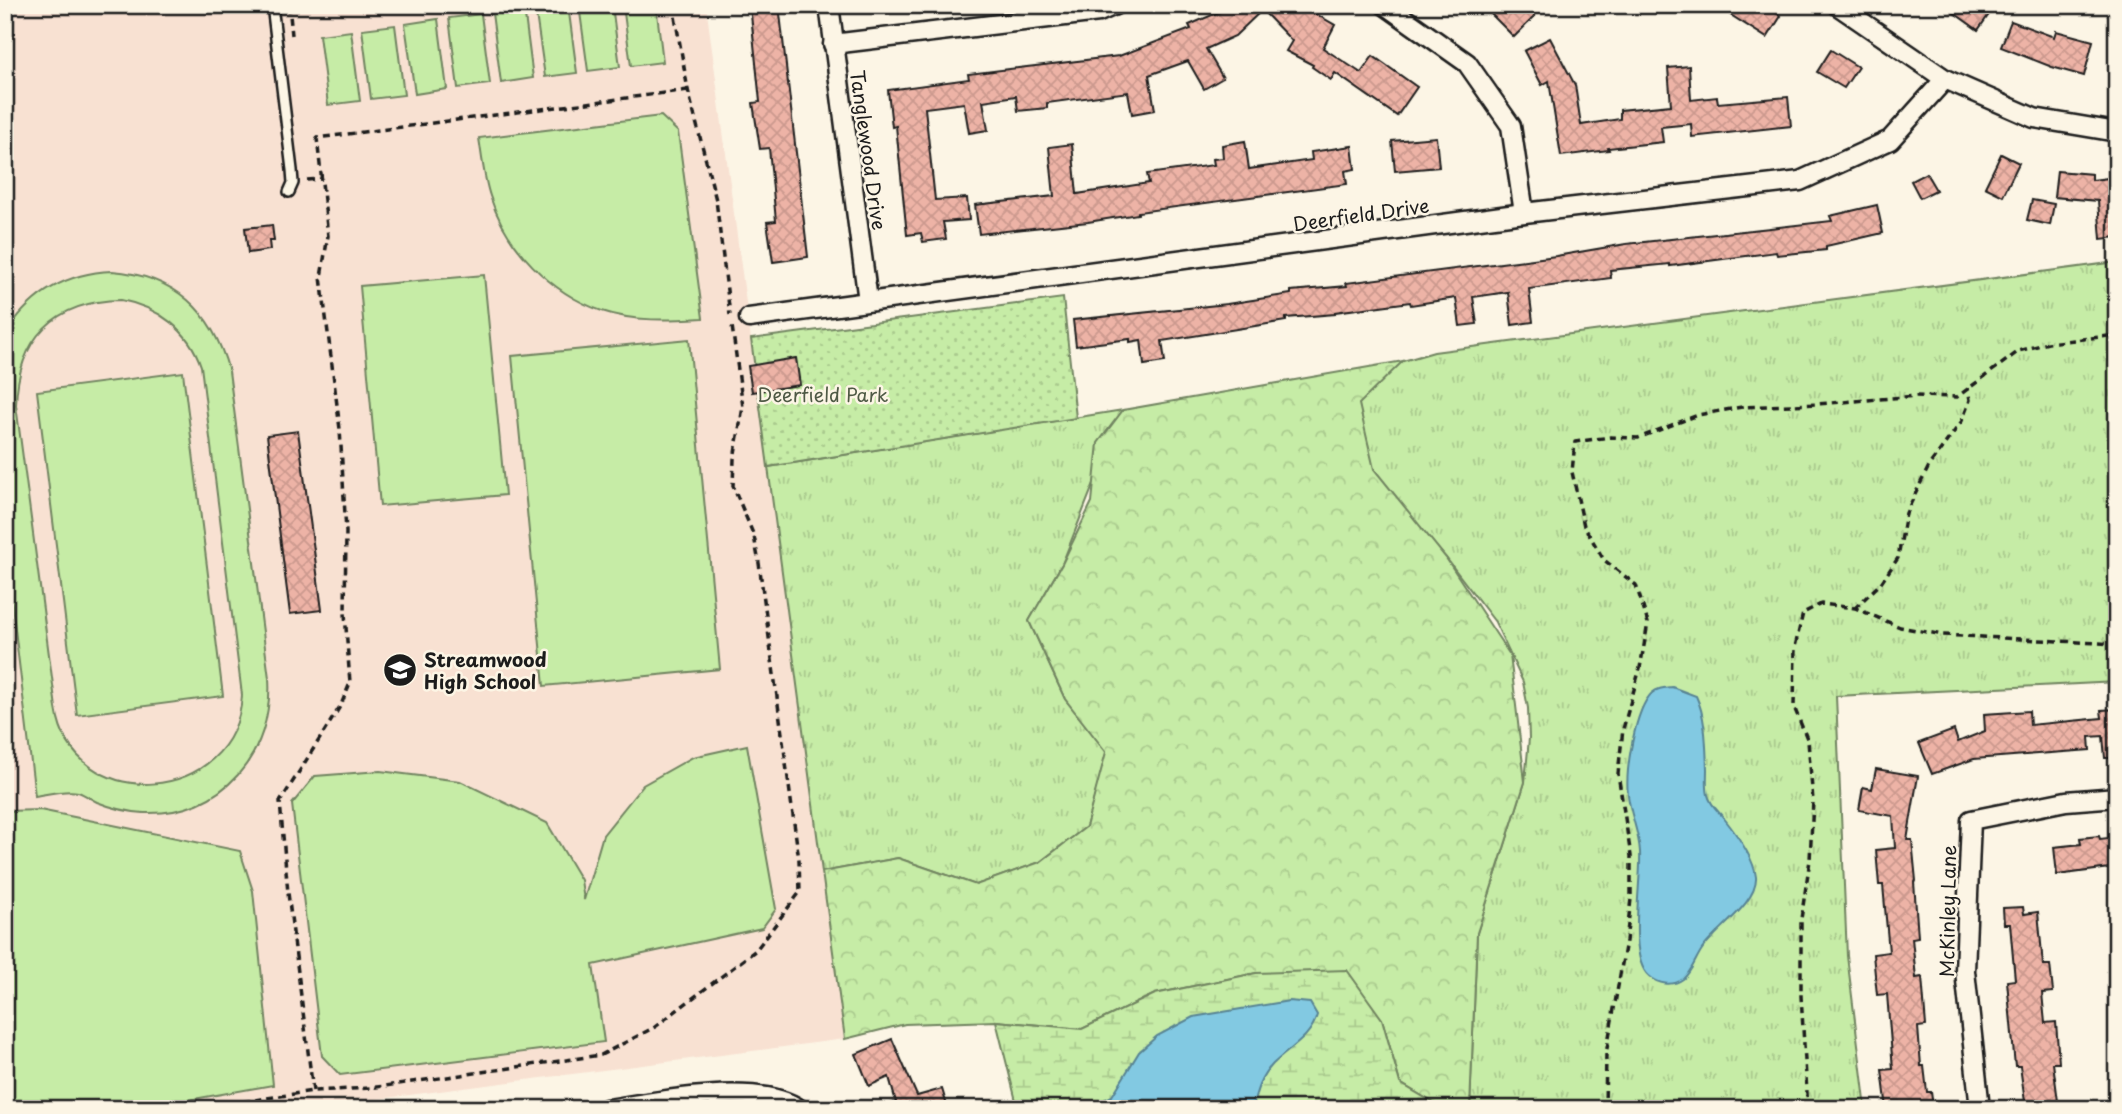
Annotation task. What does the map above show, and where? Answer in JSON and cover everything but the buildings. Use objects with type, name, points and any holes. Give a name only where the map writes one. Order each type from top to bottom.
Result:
[{"type":"street","name":"Tanglewood Drive","points":[[829,5],[868,301]]},
{"type":"street","points":[[833,44],[1099,12],[1115,5]]},
{"type":"street","points":[[1385,5],[1467,63],[1511,126],[1524,213]]},
{"type":"street","points":[[1837,5],[1945,79],[2034,118],[2117,132]]},
{"type":"street","name":"Deerfield Drive","points":[[749,317],[1524,213],[1800,181],[1890,140],[1945,79]]},
{"type":"street","name":"McKinley Lane","points":[[1980,1109],[1965,971],[1971,820],[2066,801],[2117,797]]},
{"type":"street","points":[[607,1109],[729,1093],[790,1102],[799,1109]]},
{"type":"lane","points":[[272,5],[292,170],[293,183],[289,192]]},
{"type":"path","points":[[196,1109],[313,1091],[370,1088],[601,1055],[655,1027],[756,950],[800,892],[799,860],[759,564],[754,536],[733,486],[734,459],[743,407],[716,200],[688,90],[673,5]]},
{"type":"path","points":[[313,1091],[288,893],[280,802],[341,705],[349,683],[345,613],[346,519],[340,429],[321,277],[328,236],[317,138],[688,90]]},
{"type":"path","points":[[1605,1109],[1606,1054],[1631,899],[1631,856],[1618,774],[1623,729],[1640,668],[1647,623],[1636,585],[1604,560],[1584,526],[1572,472],[1575,442],[1610,437],[1638,438],[1698,415],[1742,407],[1916,396],[1957,397],[2020,351],[2048,343],[2117,335]]},
{"type":"path","points":[[1855,608],[1881,583],[1898,558],[1906,513],[1930,464],[1962,421],[1970,400],[1968,388]]},
{"type":"path","points":[[1808,1109],[1801,996],[1801,919],[1810,860],[1813,801],[1808,741],[1794,707],[1795,647],[1802,613],[1821,604],[1855,608],[1900,627],[1943,635],[2117,644]]},
{"type":"shaded area","name":"Streamwood High School","points":[[5,5],[706,5],[845,1039],[300,1109],[5,1109]]},
{"type":"green space","points":[[568,5],[577,73],[545,77],[535,7]]},
{"type":"green space","points":[[579,5],[612,5],[620,67],[588,71]]},
{"type":"green space","points":[[623,5],[656,5],[663,62],[631,66]]},
{"type":"green space","points":[[524,8],[533,78],[501,83],[492,13]]},
{"type":"green space","points":[[481,14],[490,84],[458,88],[449,18]]},
{"type":"green space","points":[[438,19],[447,89],[415,94],[405,24]]},
{"type":"green space","points":[[395,25],[404,95],[371,99],[362,29]]},
{"type":"green space","points":[[351,31],[360,101],[328,105],[319,35]]},
{"type":"green space","points":[[661,116],[678,132],[703,318],[665,320],[614,315],[565,293],[533,266],[519,250],[497,215],[486,182],[479,138]]},
{"type":"green space","points":[[2117,262],[2117,682],[1836,696],[1847,956],[1866,1109],[1470,1109],[1477,933],[1525,782],[1529,738],[1528,708],[1523,682],[1495,622],[1446,558],[1388,493],[1361,446],[1359,404],[1369,381],[1403,361],[1434,352]]},
{"type":"green space","points":[[112,271],[134,274],[154,280],[188,300],[212,330],[229,371],[269,678],[268,705],[263,731],[238,775],[220,791],[198,804],[172,811],[126,811],[73,791],[35,796],[5,546],[5,331],[28,305],[52,287],[96,273]],"holes":[[[121,300],[159,314],[180,331],[189,341],[201,366],[242,695],[233,732],[213,759],[185,776],[153,784],[120,781],[91,767],[68,743],[56,708],[16,405],[18,382],[24,361],[32,343],[44,328],[59,316],[97,302]]]},
{"type":"green space","points":[[484,275],[505,495],[380,506],[360,286]]},
{"type":"green space","name":"Deerfield Park","points":[[1063,298],[1076,418],[768,467],[751,339]]},
{"type":"green space","points":[[689,339],[720,669],[544,686],[512,356]]},
{"type":"green space","points":[[1403,361],[1359,404],[1374,469],[1446,558],[1510,655],[1525,782],[1477,933],[1470,1109],[1444,1109],[1400,1083],[1382,1019],[1256,973],[1155,994],[1082,1029],[996,1021],[905,1024],[845,1039],[822,872],[898,858],[976,885],[1040,862],[1086,827],[1106,752],[1065,699],[1029,621],[1062,564],[1092,502],[1098,443],[1123,410]]},
{"type":"green space","points":[[183,372],[223,696],[77,715],[37,391]]},
{"type":"green space","points":[[1123,410],[1062,564],[1029,621],[1065,699],[1107,752],[1086,827],[1040,862],[976,885],[898,858],[822,872],[768,467]]},
{"type":"green space","points":[[747,745],[776,909],[762,928],[593,965],[604,1042],[340,1075],[322,1056],[292,804],[315,776],[380,771],[460,781],[547,823],[581,880],[584,900],[603,835],[643,785],[693,757]]},
{"type":"green space","points":[[40,810],[240,851],[253,891],[273,1085],[138,1109],[5,1109],[5,811]]},
{"type":"green space","points":[[1347,970],[1382,1019],[1400,1083],[1444,1109],[1018,1109],[996,1021],[1082,1029],[1155,994],[1256,973]]},
{"type":"water","points":[[1672,687],[1696,696],[1705,731],[1709,798],[1743,845],[1752,861],[1756,877],[1751,896],[1736,915],[1703,948],[1686,976],[1670,984],[1661,983],[1649,976],[1642,966],[1639,953],[1637,918],[1640,852],[1627,784],[1632,741],[1646,701],[1659,689]]},
{"type":"water","points":[[1289,1001],[1310,1003],[1317,1015],[1305,1036],[1265,1074],[1252,1109],[1087,1109],[1112,1096],[1139,1052],[1157,1036],[1193,1017]]},
{"type":"place","name":"Streamwood High School","points":[[400,670]]}]
